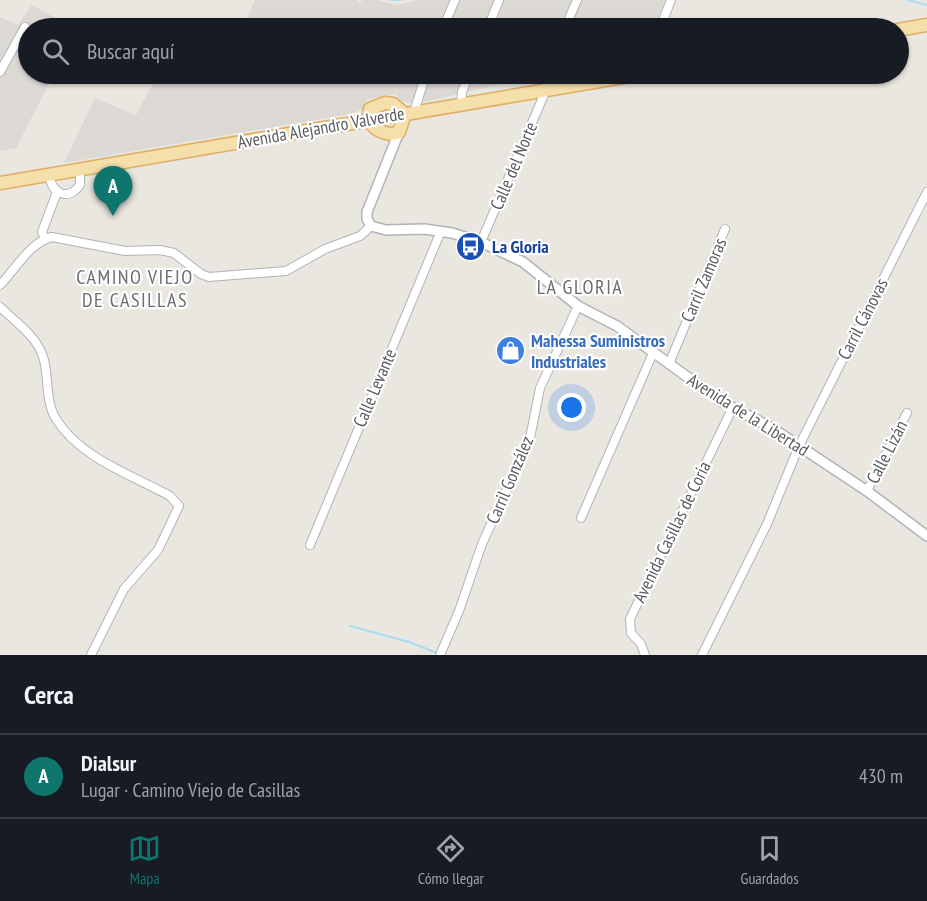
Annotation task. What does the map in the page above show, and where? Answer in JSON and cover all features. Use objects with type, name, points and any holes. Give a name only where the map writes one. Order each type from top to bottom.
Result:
[{"type":"main road","points":[[909,28],[927,25]]},
{"type":"main road","name":"Avenida Alejandro Valverde","points":[[0,183],[582,84]]},
{"type":"main road","points":[[368,120],[391,135],[399,132],[410,113]]},
{"type":"street","points":[[448,18],[455,0]]},
{"type":"street","points":[[492,18],[499,0]]},
{"type":"street","points":[[570,18],[578,0]]},
{"type":"street","points":[[664,18],[671,0]]},
{"type":"street","points":[[0,72],[18,40]]},
{"type":"street","points":[[410,113],[422,84]]},
{"type":"street","points":[[461,104],[465,84]]},
{"type":"street","name":"Calle del Norte","points":[[481,242],[547,84]]},
{"type":"street","points":[[384,132],[393,147]]},
{"type":"street","points":[[0,285],[45,239],[52,237],[125,251],[160,250],[174,254],[201,274],[209,277],[286,271],[325,249],[360,236],[371,226],[367,219],[368,212],[399,132]]},
{"type":"street","points":[[49,175],[51,184],[57,192],[68,194],[78,189],[81,182],[80,170]]},
{"type":"street","points":[[45,239],[42,232],[57,192]]},
{"type":"street","name":"Carril Cánovas","points":[[702,655],[767,524],[798,446],[927,192]]},
{"type":"street","name":"Avenida de la Libertad","points":[[371,226],[386,230],[441,231],[481,242],[523,261],[578,306],[617,326],[732,409],[772,428],[867,491],[927,536]]},
{"type":"street","name":"Carril Zamoras","points":[[669,364],[726,229]]},
{"type":"street","name":"Calle Levante","points":[[310,545],[441,231]]},
{"type":"street","name":"Carril González","points":[[440,655],[459,611],[483,544],[530,438],[540,388],[578,306]]},
{"type":"street","points":[[0,308],[35,339],[44,359],[50,402],[56,419],[87,452],[170,496],[179,506],[158,550],[124,589],[91,655]]},
{"type":"street","points":[[581,518],[653,353]]},
{"type":"street","name":"Avenida Casillas de Coria","points":[[645,655],[641,644],[631,633],[630,620],[732,409]]},
{"type":"street","name":"Calle Lizán","points":[[867,491],[907,412]]},
{"type":"shaded area","points":[[255,0],[357,0],[360,3],[362,0],[377,0],[396,5],[419,0],[665,0],[658,18],[247,18]]},
{"type":"shaded area","points":[[32,5],[55,18],[23,18]]},
{"type":"shaded area","points":[[0,17],[18,25],[18,84],[49,84],[16,148],[0,151]]},
{"type":"shaded area","points":[[153,84],[501,84],[429,101],[410,103],[400,101],[397,94],[368,99],[362,110],[344,115],[64,163],[95,98],[136,115]]},
{"type":"waterway","points":[[391,0],[401,0]]},
{"type":"waterway","points":[[908,0],[927,5]]},
{"type":"waterway","points":[[350,626],[409,642],[437,653]]},
{"type":"place","name":"Dialsur","points":[[113,216]]},
{"type":"place","name":"La Gloria","points":[[471,247]]},
{"type":"place","name":"Mahessa Suministros Industriales","points":[[510,351]]},
{"type":"district","name":"LA GLORIA","points":[[580,287]]},
{"type":"district","name":"CAMINO VIEJO DE CASILLAS","points":[[135,288]]}]
